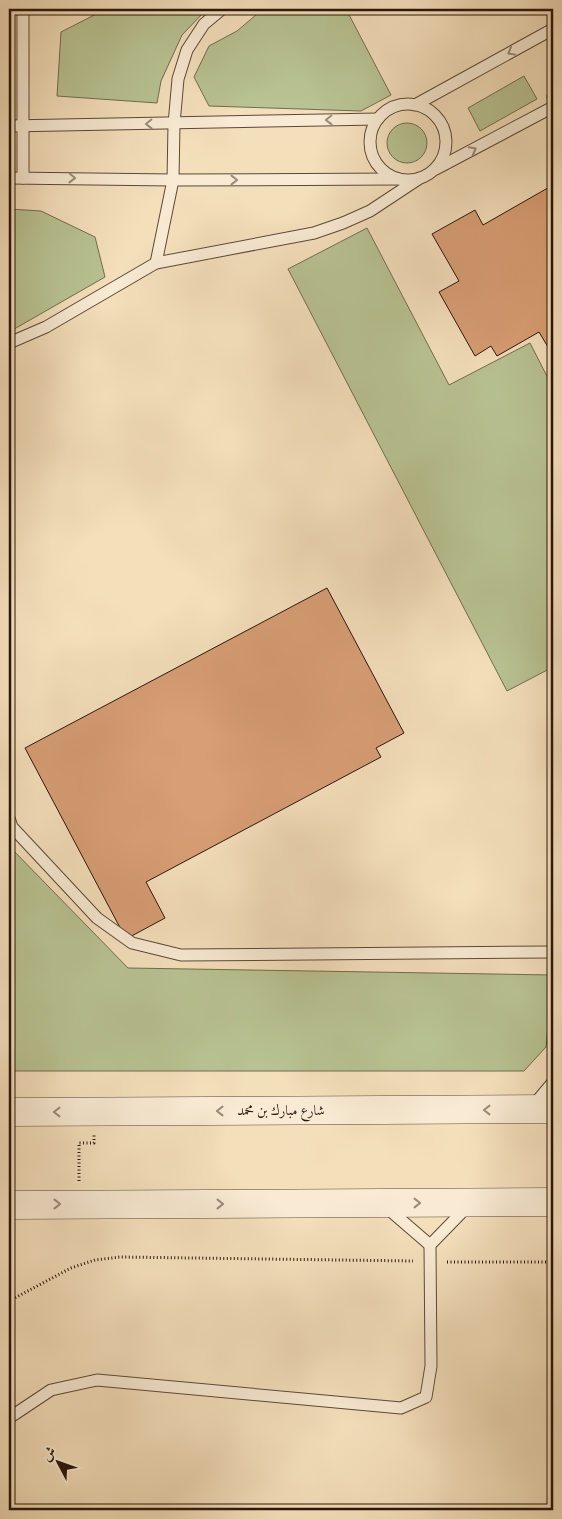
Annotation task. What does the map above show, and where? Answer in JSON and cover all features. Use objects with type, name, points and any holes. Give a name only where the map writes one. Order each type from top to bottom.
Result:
[{"type":"street","name":"شارع مبارك بن محمد","points":[[9,1112],[541,1109]]},
{"type":"street","points":[[9,1205],[553,1202]]},
{"type":"lane","points":[[23,9],[23,178]]},
{"type":"lane","points":[[156,263],[172,180],[178,79],[187,50],[204,24],[222,9]]},
{"type":"lane","points":[[415,105],[553,29]]},
{"type":"lane","points":[[9,342],[46,327],[156,263],[322,230],[370,211],[425,175],[439,164],[444,153],[446,140],[443,128],[436,117],[427,110],[415,105],[394,107],[385,112],[372,129],[370,139],[374,160],[385,172],[399,179]]},
{"type":"lane","points":[[9,178],[410,180],[425,175],[553,107]]},
{"type":"lane","points":[[9,126],[378,119]]},
{"type":"lane","points":[[9,818],[12,827],[97,918],[132,943],[181,956],[553,952]]},
{"type":"lane","points":[[541,1109],[553,1082]]},
{"type":"lane","points":[[380,1203],[430,1246]]},
{"type":"lane","points":[[9,1418],[51,1390],[97,1380],[401,1408],[426,1397],[431,1366],[430,1246],[471,1203]]},
{"type":"path","points":[[80,1204],[79,1143],[94,1143],[94,1112]]},
{"type":"path","points":[[9,1301],[71,1268],[95,1260],[120,1256],[430,1262],[553,1262]]},
{"type":"green space","points":[[106,9],[207,9],[182,35],[161,81],[157,103],[57,96],[61,32]]},
{"type":"green space","points":[[263,9],[346,9],[391,95],[361,111],[209,106],[194,77],[209,46],[237,31]]},
{"type":"green space","points":[[524,76],[537,99],[480,131],[468,108]]},
{"type":"green space","points":[[411,123],[418,126],[424,132],[427,143],[426,151],[418,160],[411,163],[403,163],[396,160],[388,151],[387,139],[390,132],[399,124]]},
{"type":"green space","points":[[9,209],[41,211],[95,237],[105,277],[9,332]]},
{"type":"green space","points":[[367,228],[449,385],[530,343],[553,388],[553,667],[507,691],[288,269]]},
{"type":"green space","points":[[9,846],[128,968],[553,975],[553,1011],[548,1026],[546,1047],[524,1071],[9,1071]]},
{"type":"building","points":[[553,80],[553,119],[547,96]]},
{"type":"building","points":[[553,185],[553,351],[551,352],[539,332],[497,356],[491,346],[475,356],[439,292],[459,281],[432,234],[475,210],[483,225]]},
{"type":"building","points":[[327,588],[404,733],[376,748],[381,757],[146,882],[165,918],[126,939],[25,748]]}]
